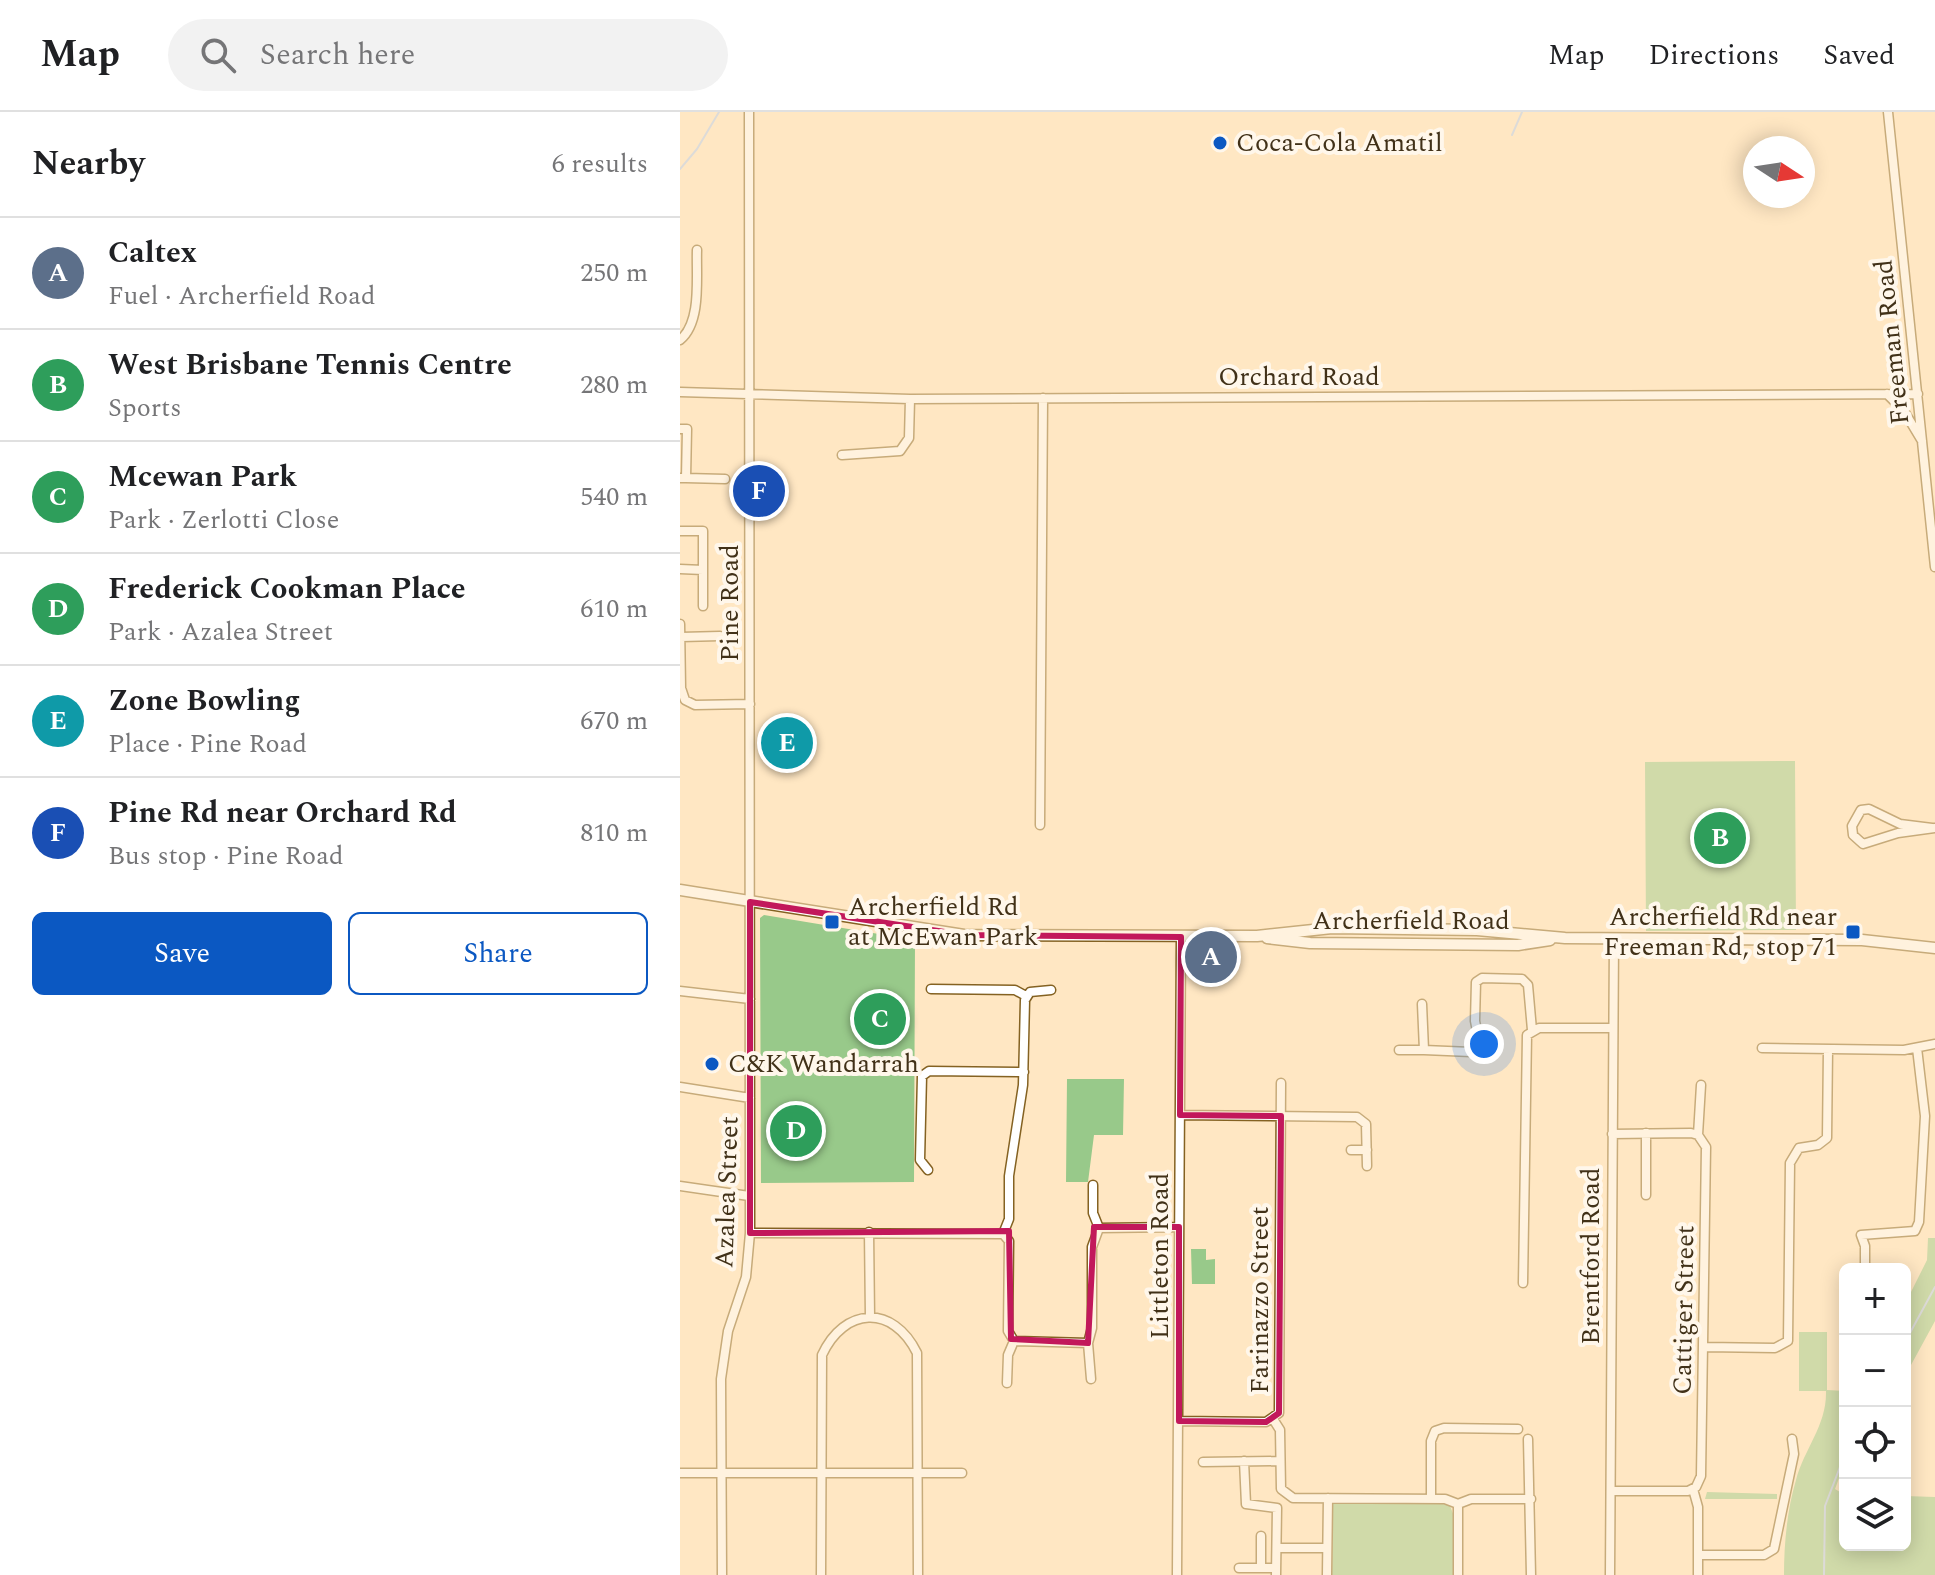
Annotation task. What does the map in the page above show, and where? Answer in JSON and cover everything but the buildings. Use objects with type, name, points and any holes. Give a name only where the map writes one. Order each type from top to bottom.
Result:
[{"type":"main road","name":"Archerfield Road","points":[[680,890],[964,935],[1257,936],[1332,928],[1477,930],[1565,938],[1862,940],[1931,945]]},
{"type":"street","name":"Pine Road","points":[[749,112],[750,902]]},
{"type":"street","name":"Freeman Road","points":[[1888,112],[1935,567]]},
{"type":"street","points":[[680,340],[689,333],[693,321],[697,250]]},
{"type":"street","name":"Orchard Road","points":[[680,392],[910,399],[1918,394]]},
{"type":"street","points":[[1887,394],[1904,411],[1922,441]]},
{"type":"street","points":[[1040,825],[1043,398]]},
{"type":"street","points":[[842,455],[900,451],[909,438],[910,399]]},
{"type":"street","points":[[680,429],[687,429],[683,478],[725,479]]},
{"type":"street","points":[[680,531],[703,531],[703,606]]},
{"type":"street","points":[[680,569],[703,570]]},
{"type":"street","points":[[680,624],[681,693],[688,703],[750,704]]},
{"type":"street","points":[[681,637],[720,636]]},
{"type":"street","points":[[1869,809],[1900,824],[1934,828],[1898,833],[1863,844],[1853,835],[1852,826],[1861,810],[1869,809]]},
{"type":"street","name":"Azalea Street","points":[[722,1575],[723,1353],[746,1277],[750,1233],[750,902]]},
{"type":"street","name":"Littleton Road","points":[[1177,1575],[1181,937]]},
{"type":"street","name":"Brentford Road","points":[[1610,1575],[1614,938]]},
{"type":"street","points":[[1399,1050],[1470,1053],[1480,1046],[1475,1021],[1474,987],[1482,978],[1527,981],[1532,1030],[1525,1042],[1523,1283]]},
{"type":"street","points":[[931,989],[1015,990],[1026,996]]},
{"type":"street","points":[[1026,996],[1035,991],[1051,990]]},
{"type":"street","points":[[680,991],[750,999]]},
{"type":"street","points":[[1003,1234],[1009,1219],[1009,1176],[1024,1072],[1026,996]]},
{"type":"street","points":[[1422,1004],[1424,1050]]},
{"type":"street","points":[[1532,1030],[1613,1028]]},
{"type":"street","points":[[1762,1048],[1917,1048],[1935,1044]]},
{"type":"street","points":[[1865,1263],[1865,1246],[1861,1235],[1907,1234],[1915,1231],[1919,1222],[1925,1126],[1917,1048]]},
{"type":"street","points":[[1705,1347],[1775,1348],[1788,1341],[1790,1163],[1799,1148],[1818,1145],[1827,1138],[1828,1049]]},
{"type":"street","points":[[928,1170],[920,1160],[922,1076],[929,1071],[1024,1072]]},
{"type":"street","name":"Farinazzo Street","points":[[1179,1421],[1273,1419],[1280,1408],[1281,1083]]},
{"type":"street","name":"Cattiger Street","points":[[1693,1489],[1701,1476],[1705,1347],[1706,1147],[1698,1135],[1701,1085]]},
{"type":"street","points":[[680,1087],[750,1098]]},
{"type":"street","points":[[1180,1115],[1361,1118],[1366,1124],[1367,1166]]},
{"type":"street","points":[[1646,1133],[1646,1195]]},
{"type":"street","points":[[1612,1134],[1698,1135]]},
{"type":"street","points":[[1351,1150],[1367,1150]]},
{"type":"street","points":[[1093,1185],[1093,1213],[1099,1228]]},
{"type":"street","points":[[680,1186],[749,1196]]},
{"type":"street","points":[[1099,1228],[1179,1227]]},
{"type":"street","points":[[1091,1379],[1088,1343],[1092,1328],[1093,1238],[1099,1228]]},
{"type":"street","points":[[869,1232],[870,1317]]},
{"type":"street","points":[[750,1233],[1003,1234],[1009,1241],[1008,1331],[1014,1341]]},
{"type":"street","points":[[821,1575],[822,1355],[839,1328],[855,1319],[870,1317],[900,1328],[917,1353],[918,1575]]},
{"type":"street","points":[[1014,1341],[1088,1343]]},
{"type":"street","points":[[1007,1383],[1008,1355],[1014,1341]]},
{"type":"street","points":[[1273,1419],[1280,1430],[1284,1493],[1297,1499],[1431,1498],[1458,1504],[1471,1499],[1531,1499]]},
{"type":"street","points":[[1431,1498],[1431,1441],[1435,1431],[1444,1428],[1518,1429]]},
{"type":"street","points":[[1528,1439],[1531,1575]]},
{"type":"street","points":[[1698,1555],[1764,1555],[1774,1549],[1794,1454],[1792,1439]]},
{"type":"street","points":[[1239,1568],[1276,1571],[1277,1508],[1250,1506],[1244,1500],[1244,1461]]},
{"type":"street","points":[[1203,1462],[1280,1461]]},
{"type":"street","points":[[680,1473],[962,1473]]},
{"type":"street","points":[[1611,1491],[1693,1489],[1698,1507],[1698,1575]]},
{"type":"street","points":[[1327,1575],[1328,1498]]},
{"type":"street","points":[[1458,1504],[1458,1575]]},
{"type":"street","points":[[1261,1536],[1261,1568]]},
{"type":"street","points":[[1277,1548],[1327,1548]]},
{"type":"highlighted area","points":[[750,902],[964,935],[1181,937],[1180,1115],[1281,1116],[1279,1413],[1266,1422],[1179,1421],[1179,1227],[1094,1227],[1088,1343],[1011,1339],[1009,1231],[750,1233]]},
{"type":"green space","points":[[1795,761],[1796,930],[1646,931],[1645,762]]},
{"type":"green space","points":[[764,915],[915,940],[914,1182],[761,1183],[760,918]]},
{"type":"green space","points":[[1067,1079],[1124,1079],[1123,1135],[1094,1135],[1088,1182],[1066,1182]]},
{"type":"green space","points":[[1928,1238],[1935,1238],[1935,1321],[1911,1365],[1911,1292],[1927,1260]]},
{"type":"green space","points":[[1191,1249],[1206,1249],[1206,1260],[1215,1259],[1215,1284],[1192,1284]]},
{"type":"green space","points":[[1799,1332],[1827,1332],[1827,1390],[1839,1391],[1839,1478],[1835,1489],[1839,1491],[1839,1551],[1911,1551],[1911,1496],[1935,1497],[1935,1575],[1784,1575],[1793,1491],[1823,1415],[1826,1391],[1799,1391]]},
{"type":"green space","points":[[1707,1492],[1777,1494],[1777,1499],[1705,1499]]},
{"type":"green space","points":[[1440,1503],[1450,1506],[1454,1516],[1454,1575],[1332,1575],[1333,1504]]},
{"type":"waterway","points":[[680,169],[697,149],[719,112]]},
{"type":"waterway","points":[[1512,135],[1522,112]]},
{"type":"waterway","points":[[1909,1335],[1935,1287]]},
{"type":"waterway","points":[[1824,1575],[1825,1506],[1839,1470]]},
{"type":"place","name":"Coca-Cola Amatil","points":[[1220,143]]},
{"type":"place","name":"Pine Rd near Orchard Rd","points":[[759,491]]},
{"type":"place","name":"Zone Bowling","points":[[787,743]]},
{"type":"place","name":"West Brisbane Tennis Centre","points":[[1720,838]]},
{"type":"place","name":"Archerfield Rd at McEwan Park","points":[[832,922]]},
{"type":"place","name":"Archerfield Rd near Freeman Rd, stop 71","points":[[1853,932]]},
{"type":"place","name":"Caltex","points":[[1211,957]]},
{"type":"place","name":"Mcewan Park","points":[[880,1019]]},
{"type":"place","name":"C&K Wandarrah","points":[[712,1064]]},
{"type":"place","name":"Frederick Cookman Place","points":[[796,1131]]}]
